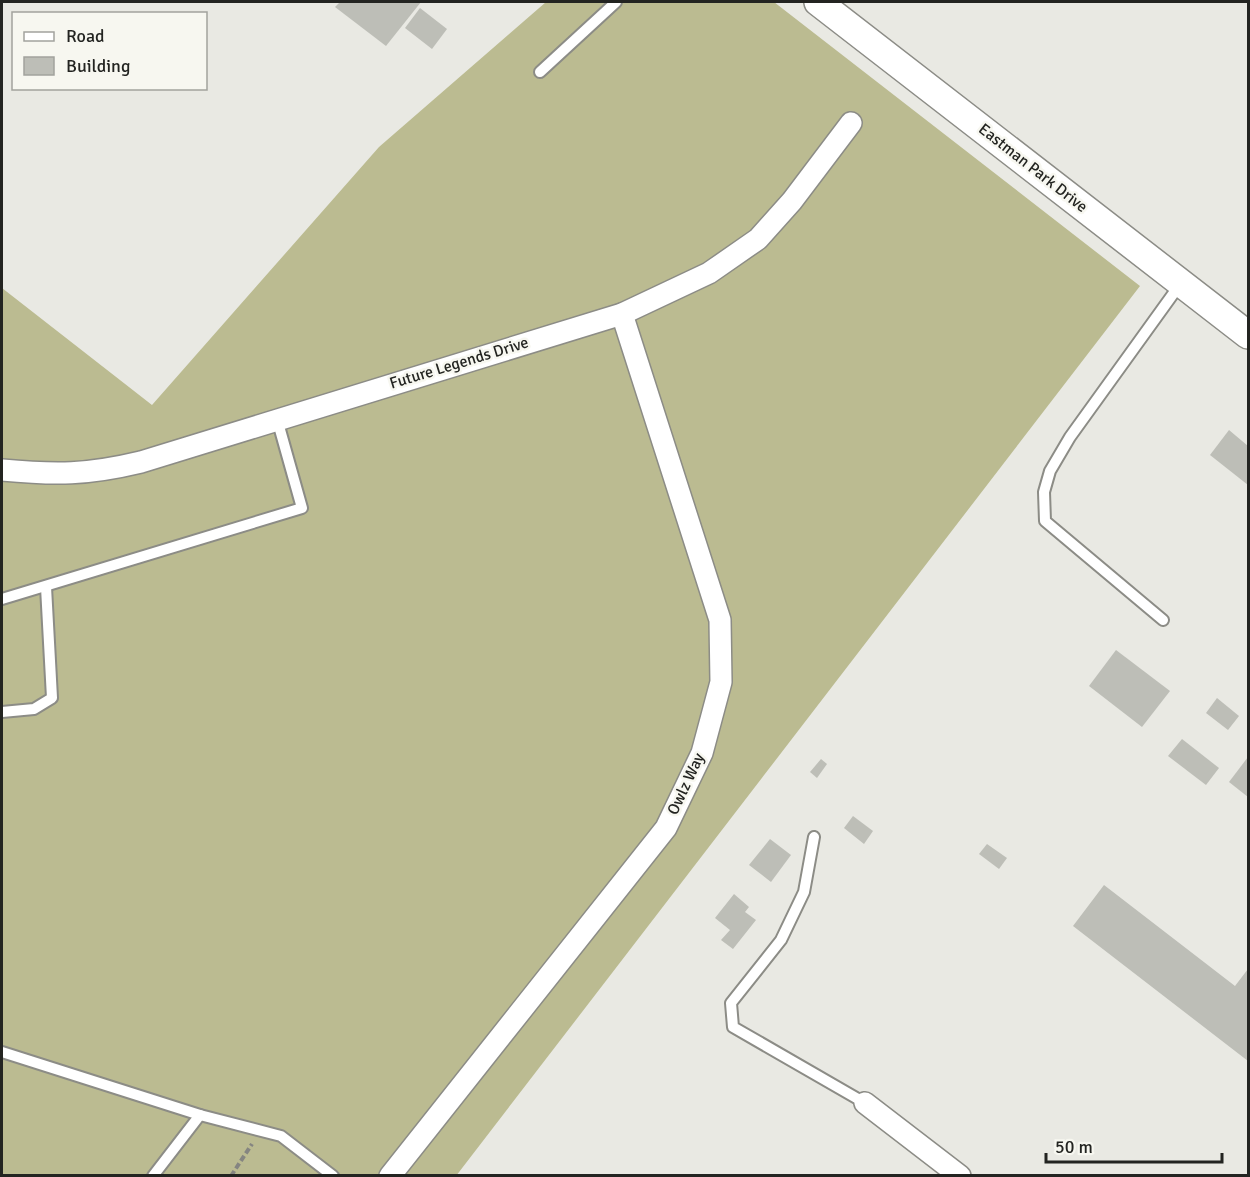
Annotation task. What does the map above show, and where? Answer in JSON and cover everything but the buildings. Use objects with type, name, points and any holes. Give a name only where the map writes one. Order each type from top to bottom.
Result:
[{"type":"street","name":"Eastman Park Drive","points":[[818,2],[1248,335]]},
{"type":"street","name":"Future Legends Drive","points":[[2,470],[38,474],[98,473],[184,450],[277,418],[622,314],[709,273],[758,239],[792,201],[851,123]]},
{"type":"street","name":"Owlz Way","points":[[390,1176],[666,828],[702,753],[721,682],[720,620],[622,314]]},
{"type":"street","points":[[865,1103],[960,1176]]},
{"type":"lane","points":[[540,72],[616,2]]},
{"type":"lane","points":[[1163,620],[1045,521],[1044,492],[1050,471],[1070,437],[1181,283]]},
{"type":"lane","points":[[2,599],[302,508],[277,418]]},
{"type":"lane","points":[[2,712],[34,709],[52,698],[46,587]]},
{"type":"lane","points":[[814,837],[804,892],[781,940],[731,1003],[733,1027],[865,1103]]},
{"type":"lane","points":[[2,1052],[200,1114],[281,1136],[333,1176]]},
{"type":"lane","points":[[153,1176],[200,1114]]},
{"type":"path","points":[[231,1176],[250,1151],[257,1130]]},
{"type":"green space","points":[[546,2],[774,2],[1140,286],[456,1176],[2,1175],[2,288],[152,405],[379,147]]}]
